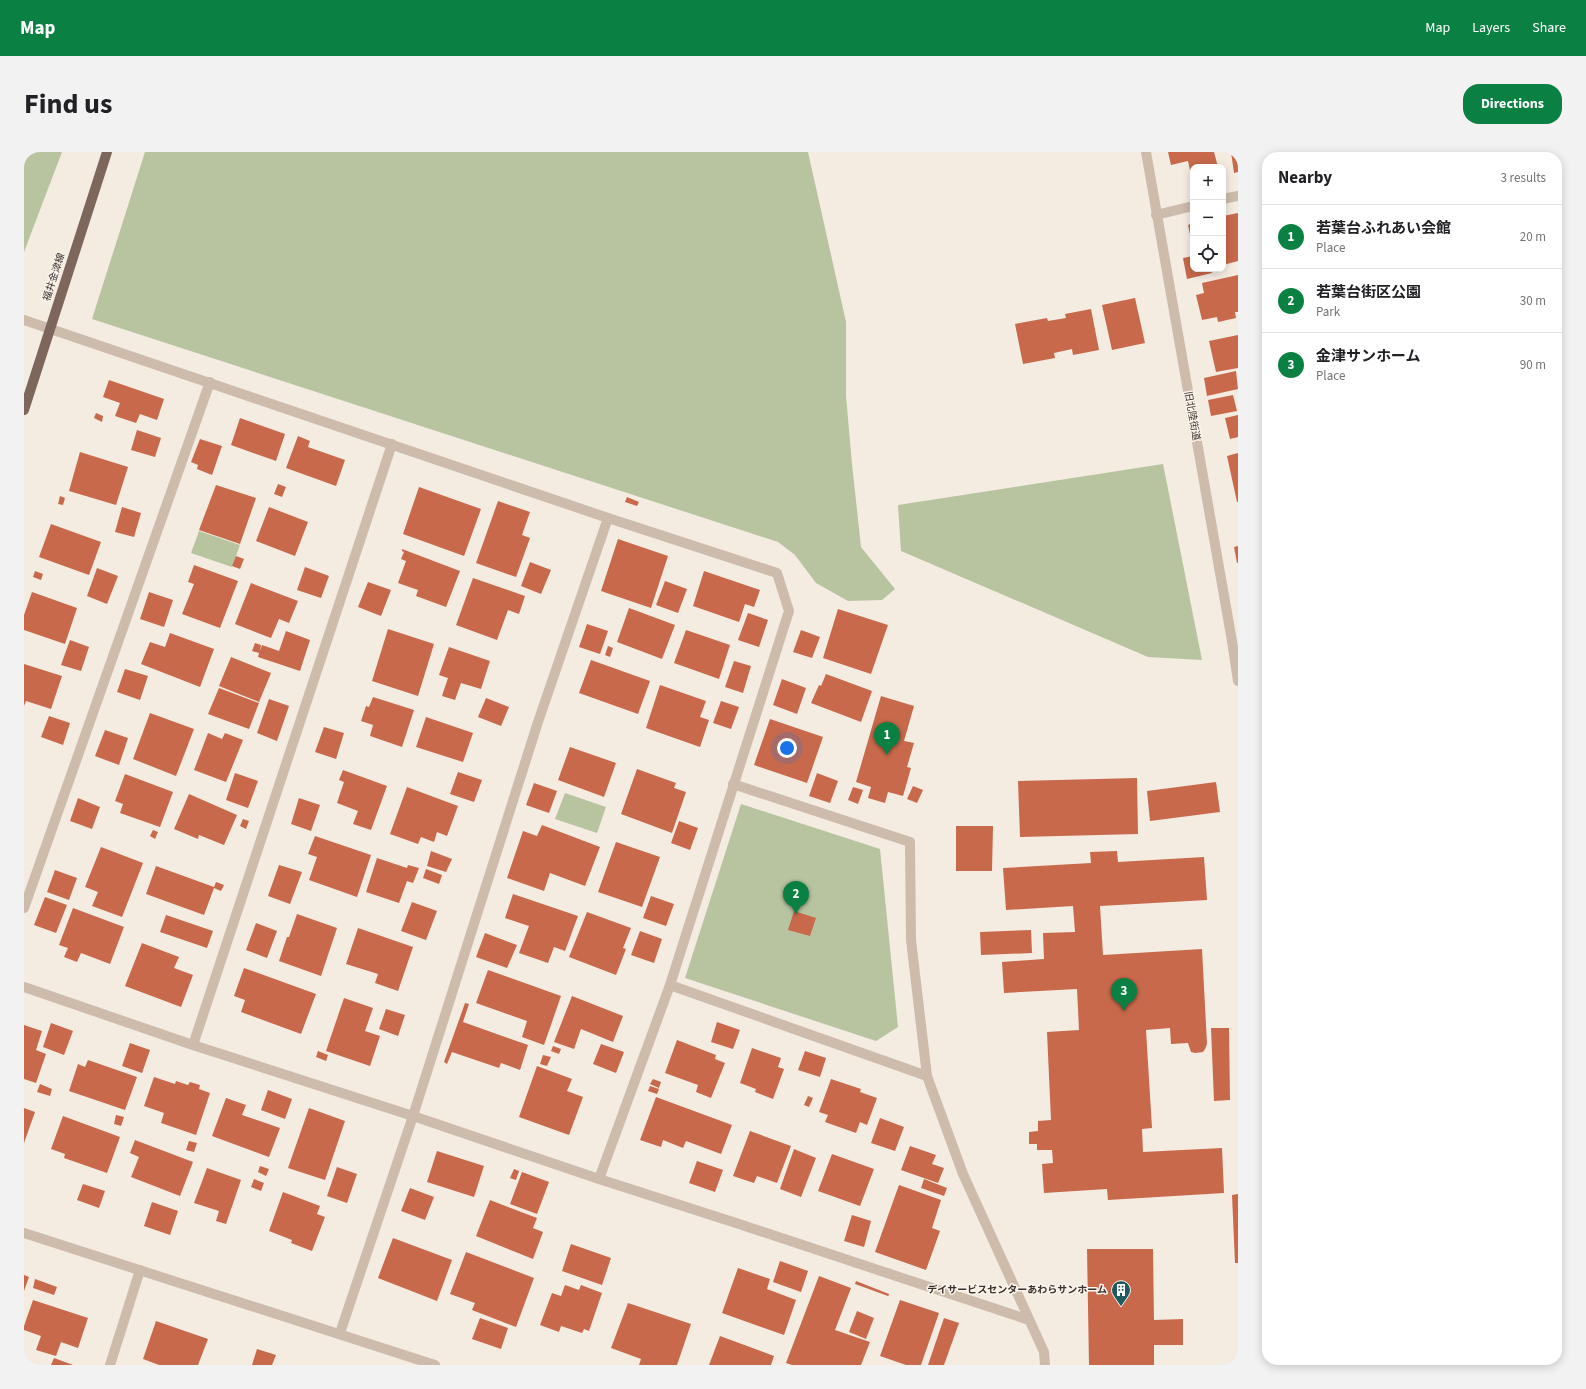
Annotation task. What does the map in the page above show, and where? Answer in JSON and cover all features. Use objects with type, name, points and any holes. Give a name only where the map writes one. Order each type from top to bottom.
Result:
[{"type":"main road","name":"福井金津線","points":[[24,410],[108,152]]},
{"type":"street","name":"旧北陸街道","points":[[1146,152],[1156,214],[1235,640],[1238,681]]},
{"type":"street","points":[[1226,198],[1238,196]]},
{"type":"street","points":[[1156,214],[1190,207]]},
{"type":"street","points":[[24,320],[608,518],[777,573],[789,611],[670,985],[599,1179]]},
{"type":"street","points":[[24,908],[210,382]]},
{"type":"street","points":[[193,1045],[392,444]]},
{"type":"street","points":[[340,1333],[413,1116],[538,722],[608,518]]},
{"type":"street","points":[[733,784],[910,842],[911,940],[927,1076],[963,1174],[1044,1352],[1045,1365]]},
{"type":"street","points":[[670,985],[927,1076]]},
{"type":"street","points":[[24,987],[193,1045],[413,1116],[599,1179],[1029,1320]]},
{"type":"street","points":[[24,1233],[340,1333],[435,1365]]},
{"type":"street","points":[[110,1365],[140,1270]]},
{"type":"green space","points":[[24,152],[62,152],[24,252]]},
{"type":"green space","points":[[145,152],[808,152],[846,322],[846,396],[861,547],[895,589],[882,600],[848,601],[816,583],[795,555],[778,542],[92,319]]},
{"type":"green space","points":[[1163,464],[1202,660],[1148,657],[901,551],[898,505]]},
{"type":"green space","points":[[199,531],[240,545],[232,567],[191,553]]},
{"type":"green space","points":[[565,793],[606,807],[597,833],[555,819]]},
{"type":"green space","points":[[741,804],[880,849],[898,1027],[876,1041],[685,978]]},
{"type":"building","points":[[1168,152],[1214,152],[1217,164],[1190,164],[1190,170],[1188,161],[1171,165]]},
{"type":"building","points":[[1231,152],[1238,152],[1238,172],[1234,173]]},
{"type":"building","points":[[1238,213],[1238,261],[1226,264],[1226,236],[1226,215]]},
{"type":"building","points":[[1190,224],[1190,234],[1188,225]]},
{"type":"building","points":[[1190,257],[1190,272],[1212,273],[1187,279],[1183,258]]},
{"type":"building","points":[[1238,275],[1238,312],[1235,312],[1236,318],[1218,322],[1217,317],[1202,320],[1196,295],[1204,293],[1202,283]]},
{"type":"building","points":[[1135,298],[1145,343],[1112,350],[1102,305]]},
{"type":"building","points":[[1091,309],[1099,350],[1073,355],[1072,349],[1054,353],[1055,358],[1023,364],[1015,324],[1047,318],[1048,321],[1066,318],[1065,314]]},
{"type":"building","points":[[1238,335],[1238,368],[1216,372],[1209,341]]},
{"type":"building","points":[[1236,371],[1238,389],[1207,396],[1204,378]]},
{"type":"building","points":[[109,380],[164,399],[157,420],[140,414],[136,423],[115,416],[120,403],[103,397]]},
{"type":"building","points":[[1233,395],[1237,411],[1211,416],[1208,400]]},
{"type":"building","points":[[96,413],[103,416],[102,422],[94,418]]},
{"type":"building","points":[[1238,415],[1238,437],[1230,439],[1225,418]]},
{"type":"building","points":[[240,418],[285,434],[276,461],[231,445]]},
{"type":"building","points":[[137,430],[161,438],[155,457],[131,450]]},
{"type":"building","points":[[298,436],[310,441],[308,447],[345,460],[336,486],[286,468]]},
{"type":"building","points":[[200,439],[222,446],[212,475],[197,469],[198,465],[191,462]]},
{"type":"building","points":[[80,452],[128,467],[116,505],[69,491]]},
{"type":"building","points":[[1238,453],[1238,502],[1237,502],[1227,456]]},
{"type":"building","points":[[278,484],[286,487],[282,497],[274,494]]},
{"type":"building","points":[[216,485],[256,498],[240,544],[199,530]]},
{"type":"building","points":[[419,487],[481,509],[464,556],[403,534]]},
{"type":"building","points":[[60,496],[65,498],[63,505],[58,504]]},
{"type":"building","points":[[627,497],[639,502],[637,506],[625,502]]},
{"type":"building","points":[[498,501],[530,512],[522,535],[530,538],[516,577],[476,563]]},
{"type":"building","points":[[122,507],[141,513],[134,537],[115,532]]},
{"type":"building","points":[[269,507],[308,522],[295,556],[256,541]]},
{"type":"building","points":[[51,524],[101,542],[89,575],[39,557]]},
{"type":"building","points":[[618,539],[668,556],[651,608],[601,591]]},
{"type":"building","points":[[1238,546],[1238,563],[1237,563],[1234,547]]},
{"type":"building","points":[[402,549],[460,571],[446,607],[416,596],[418,590],[398,583],[406,561],[401,559],[404,552]]},
{"type":"building","points":[[236,556],[244,559],[240,569],[232,566]]},
{"type":"building","points":[[530,562],[551,570],[541,594],[521,586]]},
{"type":"building","points":[[194,565],[238,581],[220,628],[182,614],[194,584],[188,582]]},
{"type":"building","points":[[305,567],[329,576],[321,598],[297,590]]},
{"type":"building","points":[[97,568],[118,576],[107,604],[87,596]]},
{"type":"building","points":[[35,571],[43,574],[41,580],[33,577]]},
{"type":"building","points":[[704,571],[760,590],[754,607],[745,604],[739,622],[693,606]]},
{"type":"building","points":[[473,578],[525,596],[519,614],[508,610],[497,640],[456,625]]},
{"type":"building","points":[[665,581],[687,589],[678,613],[656,605]]},
{"type":"building","points":[[368,582],[391,590],[381,616],[358,607]]},
{"type":"building","points":[[251,583],[298,601],[289,623],[279,619],[271,638],[235,624]]},
{"type":"building","points":[[32,592],[77,608],[65,644],[24,630],[24,615]]},
{"type":"building","points":[[149,592],[173,600],[164,627],[140,619]]},
{"type":"building","points":[[629,608],[675,625],[662,659],[617,642]]},
{"type":"building","points":[[838,609],[888,625],[871,674],[823,658]]},
{"type":"building","points":[[748,613],[768,620],[759,647],[738,640]]},
{"type":"building","points":[[587,624],[608,631],[600,654],[579,647]]},
{"type":"building","points":[[388,629],[434,644],[418,696],[372,681]]},
{"type":"building","points":[[686,630],[730,645],[719,679],[674,663]]},
{"type":"building","points":[[801,630],[820,637],[812,658],[793,652]]},
{"type":"building","points":[[286,631],[310,640],[300,671],[258,657],[259,653],[252,651],[255,643],[261,645],[260,651],[262,645],[279,651]]},
{"type":"building","points":[[170,633],[214,649],[200,687],[141,664],[150,642],[165,647]]},
{"type":"building","points":[[70,640],[89,647],[81,671],[61,665]]},
{"type":"building","points":[[608,646],[613,648],[610,657],[605,655]]},
{"type":"building","points":[[449,647],[490,661],[481,689],[461,683],[455,700],[442,696],[448,678],[439,675]]},
{"type":"building","points":[[231,657],[271,673],[259,702],[219,686]]},
{"type":"building","points":[[591,660],[650,681],[638,714],[579,693]]},
{"type":"building","points":[[734,661],[751,666],[743,693],[725,687]]},
{"type":"building","points":[[24,664],[62,676],[51,709],[26,701],[24,706]]},
{"type":"building","points":[[125,669],[148,676],[140,700],[117,692]]},
{"type":"building","points":[[826,674],[872,691],[861,722],[811,703]]},
{"type":"building","points":[[782,679],[806,688],[797,714],[773,705]]},
{"type":"building","points":[[660,685],[706,701],[700,717],[709,720],[700,747],[646,728]]},
{"type":"building","points":[[219,688],[259,703],[249,729],[208,714]]},
{"type":"building","points":[[881,696],[914,706],[904,741],[914,743],[907,767],[911,768],[903,796],[888,792],[885,803],[868,798],[871,787],[856,782]]},
{"type":"building","points":[[373,697],[414,710],[402,747],[370,736],[373,725],[361,721],[366,706],[369,707]]},
{"type":"building","points":[[486,698],[509,707],[501,726],[478,717]]},
{"type":"building","points":[[269,699],[289,706],[277,741],[257,733]]},
{"type":"building","points":[[721,701],[739,707],[731,729],[713,723]]},
{"type":"building","points":[[150,713],[194,729],[176,776],[133,759]]},
{"type":"building","points":[[49,716],[70,723],[63,745],[41,737]]},
{"type":"building","points":[[426,717],[473,733],[463,762],[416,747]]},
{"type":"building","points":[[770,719],[823,737],[807,783],[754,765]]},
{"type":"building","points":[[324,727],[344,733],[336,759],[315,752]]},
{"type":"building","points":[[105,730],[128,738],[119,765],[95,756]]},
{"type":"building","points":[[208,733],[222,739],[225,733],[243,740],[226,782],[194,770]]},
{"type":"building","points":[[570,747],[616,763],[604,797],[558,780]]},
{"type":"building","points":[[637,769],[676,783],[674,788],[686,792],[672,833],[621,814]]},
{"type":"building","points":[[343,770],[387,786],[371,830],[353,824],[358,811],[337,803],[344,782],[339,780]]},
{"type":"building","points":[[458,772],[482,780],[474,802],[450,794]]},
{"type":"building","points":[[235,773],[258,781],[248,808],[226,800]]},
{"type":"building","points":[[817,773],[838,781],[830,803],[809,796]]},
{"type":"building","points":[[125,774],[173,792],[160,827],[120,813],[123,804],[115,801]]},
{"type":"building","points":[[1137,778],[1138,834],[1020,837],[1018,781]]},
{"type":"building","points":[[1216,782],[1220,812],[1150,821],[1147,791]]},
{"type":"building","points":[[534,783],[557,791],[549,813],[526,805]]},
{"type":"building","points":[[913,786],[923,790],[917,803],[907,799]]},
{"type":"building","points":[[407,787],[458,806],[447,836],[437,832],[434,842],[421,837],[418,844],[390,834]]},
{"type":"building","points":[[853,787],[863,790],[858,804],[848,800]]},
{"type":"building","points":[[189,794],[237,815],[224,845],[199,835],[198,839],[174,829]]},
{"type":"building","points":[[78,798],[100,807],[92,829],[70,821]]},
{"type":"building","points":[[299,798],[320,805],[311,831],[291,824]]},
{"type":"building","points":[[243,819],[249,821],[246,829],[240,826]]},
{"type":"building","points":[[679,821],[698,828],[690,850],[671,843]]},
{"type":"building","points":[[542,825],[600,847],[585,886],[550,873],[544,891],[507,878],[523,831],[537,836]]},
{"type":"building","points":[[956,826],[993,826],[992,871],[956,871]]},
{"type":"building","points":[[153,830],[158,832],[155,839],[150,836]]},
{"type":"building","points":[[315,836],[371,855],[357,897],[309,880],[317,857],[308,854]]},
{"type":"building","points":[[616,842],[660,857],[642,907],[598,892]]},
{"type":"building","points":[[101,847],[143,863],[122,917],[92,906],[98,892],[85,887]]},
{"type":"building","points":[[431,851],[452,859],[446,872],[427,866]]},
{"type":"building","points":[[1117,851],[1118,862],[1204,857],[1207,900],[1100,906],[1103,955],[1202,949],[1207,1044],[1203,1052],[1195,1053],[1191,1052],[1188,1043],[1171,1044],[1170,1028],[1146,1030],[1152,1128],[1142,1129],[1143,1152],[1222,1148],[1224,1193],[1108,1200],[1107,1189],[1044,1193],[1042,1164],[1053,1163],[1052,1150],[1037,1150],[1037,1144],[1029,1144],[1029,1132],[1038,1131],[1038,1121],[1051,1120],[1047,1032],[1079,1030],[1077,989],[1004,993],[1002,962],[1044,959],[1043,933],[1075,932],[1073,906],[1006,910],[1003,868],[1091,863],[1090,852]]},
{"type":"building","points":[[377,858],[407,868],[408,865],[419,868],[413,883],[407,881],[399,903],[366,892]]},
{"type":"building","points":[[279,865],[302,872],[290,904],[268,896]]},
{"type":"building","points":[[156,866],[214,887],[216,882],[224,885],[221,891],[214,888],[204,915],[146,894]]},
{"type":"building","points":[[426,869],[442,875],[439,884],[423,878]]},
{"type":"building","points":[[55,870],[77,878],[69,900],[47,892]]},
{"type":"building","points":[[513,894],[578,916],[565,951],[554,947],[548,963],[519,953],[529,926],[505,918]]},
{"type":"building","points":[[651,896],[674,904],[666,926],[643,918]]},
{"type":"building","points":[[45,897],[67,905],[56,933],[34,925]]},
{"type":"building","points":[[412,902],[437,911],[426,940],[401,931]]},
{"type":"building","points":[[73,908],[124,927],[110,964],[81,953],[77,962],[64,957],[68,948],[59,945]]},
{"type":"building","points":[[794,911],[816,918],[810,936],[788,930]]},
{"type":"building","points":[[587,912],[631,928],[623,948],[626,949],[616,975],[569,957]]},
{"type":"building","points":[[297,914],[337,928],[321,976],[279,961]]},
{"type":"building","points":[[166,915],[213,931],[207,948],[160,932]]},
{"type":"building","points":[[256,923],[277,931],[267,958],[246,950]]},
{"type":"building","points":[[358,928],[413,947],[398,991],[375,983],[378,974],[346,964]]},
{"type":"building","points":[[1031,930],[1032,953],[981,955],[980,932]]},
{"type":"building","points":[[640,931],[662,939],[654,963],[631,955]]},
{"type":"building","points":[[485,933],[517,945],[507,968],[476,957]]},
{"type":"building","points":[[142,943],[179,957],[174,968],[193,975],[181,1007],[125,986]]},
{"type":"building","points":[[244,968],[316,994],[301,1034],[241,1012],[245,1000],[234,996]]},
{"type":"building","points":[[488,970],[561,996],[544,1045],[522,1037],[527,1021],[476,1003]]},
{"type":"building","points":[[572,996],[623,1016],[613,1042],[581,1029],[574,1049],[554,1042]]},
{"type":"building","points":[[344,998],[373,1008],[365,1031],[380,1036],[370,1066],[326,1051]]},
{"type":"building","points":[[465,1003],[469,1004],[463,1022],[528,1045],[520,1070],[501,1063],[499,1068],[452,1052],[447,1064],[444,1062]]},
{"type":"building","points":[[386,1009],[405,1015],[398,1036],[379,1029]]},
{"type":"building","points":[[717,1022],[740,1030],[733,1049],[711,1042]]},
{"type":"building","points":[[51,1023],[73,1031],[64,1055],[43,1047]]},
{"type":"building","points":[[24,1025],[42,1031],[36,1050],[46,1054],[36,1083],[24,1079]]},
{"type":"building","points":[[1211,1028],[1229,1028],[1230,1100],[1214,1101]]},
{"type":"building","points":[[677,1040],[716,1055],[715,1059],[725,1063],[711,1098],[696,1092],[698,1085],[665,1073]]},
{"type":"building","points":[[130,1043],[150,1050],[142,1073],[122,1066]]},
{"type":"building","points":[[601,1044],[624,1052],[616,1073],[593,1064]]},
{"type":"building","points":[[553,1046],[561,1049],[559,1054],[551,1051]]},
{"type":"building","points":[[752,1048],[781,1058],[778,1067],[784,1069],[773,1099],[755,1092],[756,1089],[740,1083]]},
{"type":"building","points":[[318,1051],[328,1055],[326,1061],[316,1057]]},
{"type":"building","points":[[805,1051],[826,1058],[820,1077],[798,1070]]},
{"type":"building","points":[[543,1055],[551,1057],[547,1066],[540,1064]]},
{"type":"building","points":[[88,1060],[137,1077],[125,1110],[69,1091],[78,1064],[85,1067]]},
{"type":"building","points":[[537,1066],[572,1079],[567,1091],[583,1097],[569,1135],[519,1117]]},
{"type":"building","points":[[154,1077],[175,1084],[176,1081],[188,1085],[190,1082],[200,1085],[199,1089],[210,1093],[196,1135],[161,1123],[164,1113],[144,1106]]},
{"type":"building","points":[[653,1079],[661,1082],[659,1088],[650,1084]]},
{"type":"building","points":[[831,1079],[861,1089],[860,1092],[877,1098],[867,1125],[860,1122],[856,1133],[825,1122],[828,1115],[819,1112]]},
{"type":"building","points":[[40,1084],[52,1089],[50,1096],[37,1092]]},
{"type":"building","points":[[650,1086],[659,1089],[657,1094],[648,1091]]},
{"type":"building","points":[[268,1090],[292,1099],[285,1119],[261,1110]]},
{"type":"building","points":[[808,1096],[813,1098],[809,1107],[804,1105]]},
{"type":"building","points":[[656,1097],[732,1125],[721,1154],[686,1141],[683,1148],[663,1140],[661,1147],[640,1140]]},
{"type":"building","points":[[226,1098],[246,1105],[242,1115],[280,1128],[269,1157],[212,1136]]},
{"type":"building","points":[[24,1108],[35,1112],[24,1143]]},
{"type":"building","points":[[309,1108],[345,1121],[325,1180],[288,1168]]},
{"type":"building","points":[[116,1115],[124,1117],[121,1126],[114,1124]]},
{"type":"building","points":[[63,1116],[120,1137],[107,1173],[64,1158],[65,1154],[51,1149]]},
{"type":"building","points":[[880,1118],[904,1127],[895,1151],[871,1143]]},
{"type":"building","points":[[750,1131],[791,1146],[777,1183],[757,1176],[754,1183],[733,1176]]},
{"type":"building","points":[[135,1140],[193,1162],[180,1196],[131,1177],[139,1157],[130,1153]]},
{"type":"building","points":[[189,1141],[197,1143],[194,1152],[186,1150]]},
{"type":"building","points":[[910,1146],[936,1155],[932,1164],[944,1168],[938,1183],[901,1170]]},
{"type":"building","points":[[794,1149],[816,1158],[801,1197],[780,1189]]},
{"type":"building","points":[[437,1151],[484,1166],[474,1197],[427,1182]]},
{"type":"building","points":[[832,1154],[874,1169],[860,1206],[818,1191]]},
{"type":"building","points":[[697,1161],[723,1170],[715,1192],[689,1183]]},
{"type":"building","points":[[260,1166],[269,1169],[266,1176],[258,1172]]},
{"type":"building","points":[[337,1167],[357,1174],[347,1203],[327,1196]]},
{"type":"building","points":[[207,1168],[241,1180],[226,1224],[216,1221],[219,1211],[194,1203]]},
{"type":"building","points":[[514,1169],[519,1171],[516,1180],[510,1178]]},
{"type":"building","points":[[522,1172],[549,1182],[537,1214],[510,1204]]},
{"type":"building","points":[[254,1179],[264,1183],[261,1191],[251,1187]]},
{"type":"building","points":[[924,1179],[947,1188],[944,1196],[921,1188]]},
{"type":"building","points":[[83,1184],[105,1191],[99,1208],[77,1200]]},
{"type":"building","points":[[899,1185],[941,1200],[932,1228],[940,1231],[926,1270],[875,1252]]},
{"type":"building","points":[[410,1188],[434,1197],[425,1220],[401,1211]]},
{"type":"building","points":[[283,1192],[320,1206],[317,1214],[325,1217],[312,1251],[291,1243],[292,1240],[269,1231]]},
{"type":"building","points":[[1238,1194],[1238,1263],[1235,1263],[1232,1195]]},
{"type":"building","points":[[490,1200],[537,1218],[533,1228],[543,1232],[533,1259],[476,1236]]},
{"type":"building","points":[[152,1202],[178,1211],[170,1235],[144,1226]]},
{"type":"building","points":[[852,1215],[871,1221],[864,1247],[844,1241]]},
{"type":"building","points":[[393,1238],[452,1260],[437,1301],[378,1278]]},
{"type":"building","points":[[571,1244],[611,1258],[602,1285],[562,1271]]},
{"type":"building","name":"デイサービスセンターあわらサンホーム","points":[[1087,1249],[1153,1249],[1154,1320],[1183,1319],[1183,1345],[1154,1345],[1154,1365],[1089,1365]]},
{"type":"building","points":[[466,1252],[534,1278],[516,1327],[472,1310],[475,1303],[450,1294]]},
{"type":"building","points":[[780,1261],[808,1271],[801,1292],[773,1282]]},
{"type":"building","points":[[738,1268],[770,1279],[767,1289],[796,1300],[784,1335],[722,1313]]},
{"type":"building","points":[[24,1275],[29,1277],[24,1291]]},
{"type":"building","points":[[819,1276],[851,1288],[835,1330],[870,1342],[861,1365],[792,1365],[786,1363]]},
{"type":"building","points":[[35,1279],[57,1287],[54,1295],[33,1288]]},
{"type":"building","points":[[856,1281],[889,1295],[888,1296],[855,1284]]},
{"type":"building","points":[[565,1285],[579,1290],[581,1285],[602,1293],[589,1331],[584,1329],[582,1333],[561,1326],[559,1332],[540,1325],[552,1293],[561,1296]]},
{"type":"building","points":[[33,1300],[88,1318],[78,1348],[61,1342],[56,1356],[36,1350],[41,1336],[24,1330]]},
{"type":"building","points":[[900,1300],[939,1313],[921,1365],[906,1365],[880,1356]]},
{"type":"building","points":[[628,1303],[691,1324],[677,1365],[639,1365],[641,1359],[611,1348]]},
{"type":"building","points":[[857,1311],[874,1318],[866,1339],[849,1332]]},
{"type":"building","points":[[480,1318],[508,1328],[501,1349],[472,1339]]},
{"type":"building","points":[[944,1318],[959,1323],[944,1365],[928,1365]]},
{"type":"building","points":[[156,1321],[208,1339],[198,1365],[159,1365],[143,1359]]},
{"type":"building","points":[[720,1336],[774,1356],[771,1365],[709,1365]]},
{"type":"building","points":[[257,1349],[276,1355],[272,1365],[252,1365]]},
{"type":"building","points":[[54,1358],[73,1365],[51,1365]]},
{"type":"place","name":"若葉台ふれあい会館","points":[[887,755]]},
{"type":"place","name":"若葉台街区公園","points":[[796,914]]},
{"type":"place","name":"金津サンホーム","points":[[1124,1011]]},
{"type":"place","name":"デイサービスセンターあわらサンホーム","points":[[1121,1307]]}]
